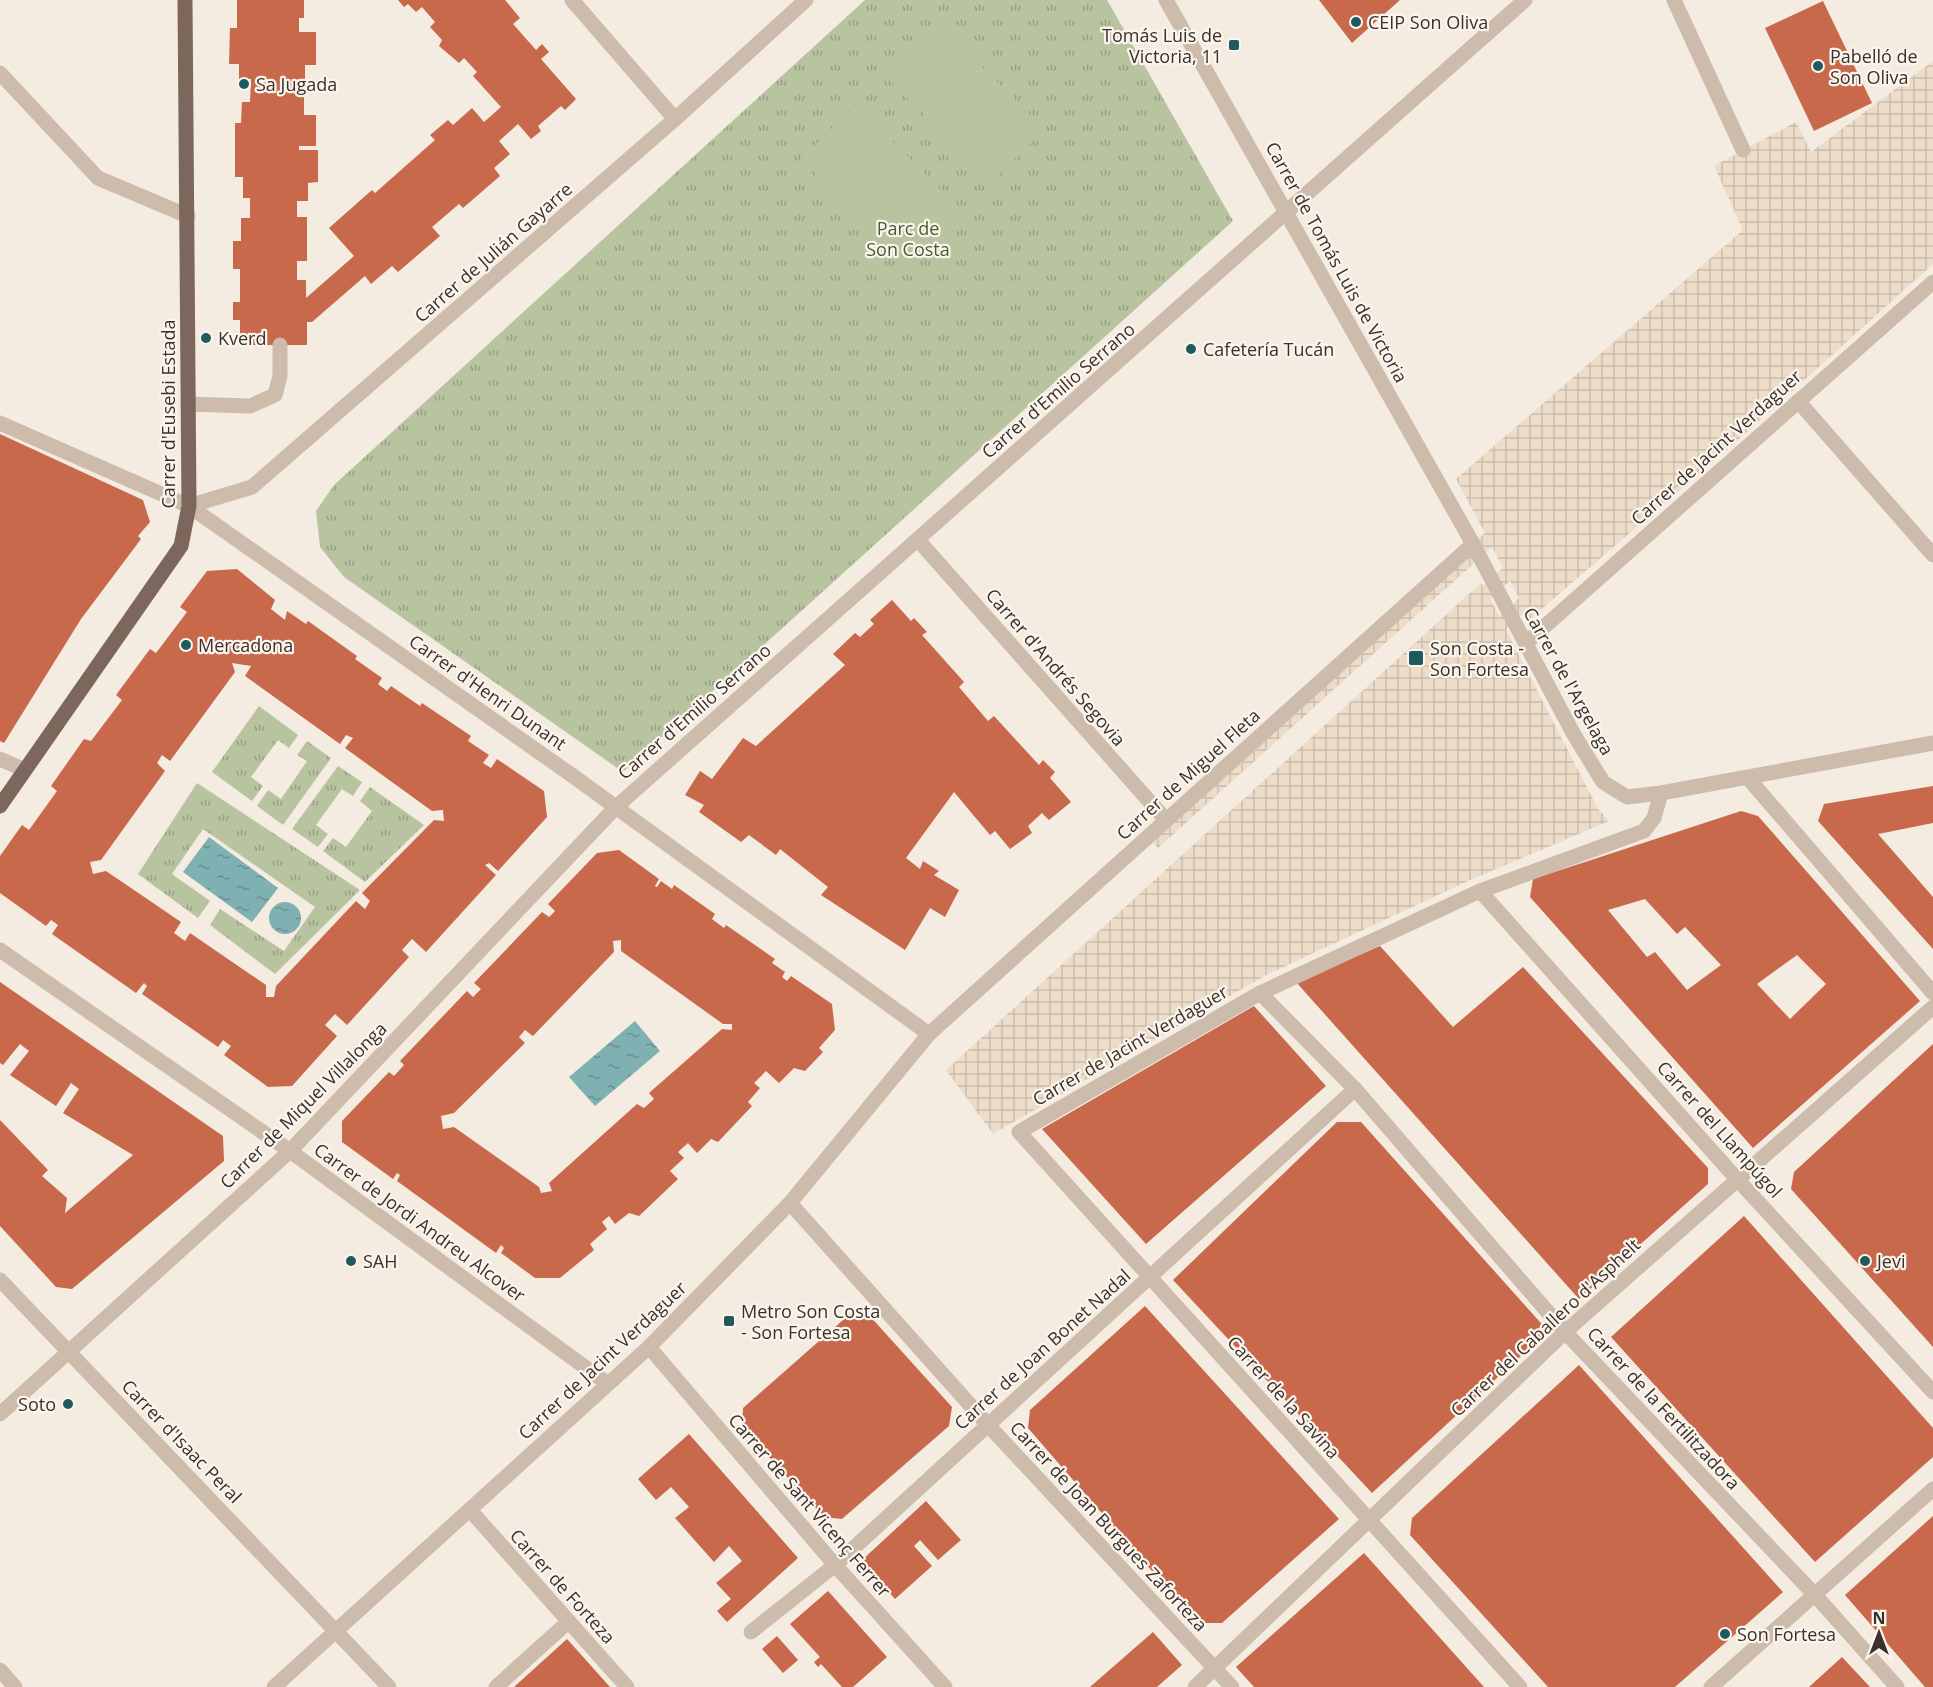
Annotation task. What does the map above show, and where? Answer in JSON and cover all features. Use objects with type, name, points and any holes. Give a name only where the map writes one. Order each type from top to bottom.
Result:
[{"type":"main road","name":"Carrer d'Eusebi Estada","points":[[0,806],[181,546],[189,506],[185,0]]},
{"type":"street","points":[[572,0],[675,119]]},
{"type":"street","name":"Carrer de Julián Gayarre","points":[[189,506],[252,488],[675,119],[806,0]]},
{"type":"street","name":"Carrer de Tomás Luis de Victoria","points":[[1166,0],[1473,544]]},
{"type":"street","name":"Carrer d'Emilio Serrano","points":[[616,807],[1288,213],[1525,0]]},
{"type":"street","points":[[1674,0],[1743,150]]},
{"type":"street","points":[[0,74],[98,178],[188,216]]},
{"type":"street","name":"Carrer de Jacint Verdaguer","points":[[1526,643],[1933,282]]},
{"type":"street","points":[[188,405],[250,406],[275,395],[280,376],[280,345]]},
{"type":"street","points":[[1798,400],[1933,555]]},
{"type":"street","name":"Carrer d'Henri Dunant","points":[[0,423],[189,506],[616,807],[929,1034]]},
{"type":"street","name":"Carrer d'Andrés Segovia","points":[[918,540],[1166,820]]},
{"type":"street","name":"Carrer de l'Argelaga","points":[[1473,544],[1603,782],[1627,797],[1748,778],[1933,743]]},
{"type":"street","name":"Carrer de Miguel Fleta","points":[[929,1034],[1473,544]]},
{"type":"street","points":[[0,759],[25,770]]},
{"type":"street","points":[[1748,778],[1933,993]]},
{"type":"street","name":"Carrer de Jacint Verdaguer","points":[[1019,1132],[1260,993],[1480,891],[1644,831],[1654,818],[1661,793]]},
{"type":"street","name":"Carrer de Miquel Villalonga","points":[[0,1414],[70,1353],[290,1151],[616,807]]},
{"type":"street","name":"Carrer del Llampúgol","points":[[1480,891],[1736,1178],[1933,1392]]},
{"type":"street","name":"Carrer de Jordi Andreu Alcover","points":[[0,950],[290,1151],[608,1384]]},
{"type":"street","name":"Carrer de la Fertilitzadora","points":[[1260,993],[1355,1089],[1565,1332],[1815,1595],[1897,1687]]},
{"type":"street","name":"Carrer del Caballero d'Asphelt","points":[[1195,1687],[1565,1332],[1736,1178],[1933,1007]]},
{"type":"street","name":"Carrer de Jacint Verdaguer","points":[[274,1687],[649,1347],[790,1203],[929,1034]]},
{"type":"street","name":"Carrer de Joan Bonet Nadal","points":[[751,1632],[835,1565],[1355,1089]]},
{"type":"street","name":"Carrer de la Savina","points":[[1019,1132],[1520,1687]]},
{"type":"street","name":"Carrer de Joan Burgues Zaforteza","points":[[790,1203],[988,1425],[1232,1687]]},
{"type":"street","name":"Carrer d'Isaac Peral","points":[[0,1280],[389,1687]]},
{"type":"street","name":"Carrer de Sant Vicenç Ferrer","points":[[649,1347],[835,1565],[945,1687]]},
{"type":"street","points":[[1711,1687],[1933,1489]]},
{"type":"street","name":"Carrer de Forteza","points":[[470,1510],[627,1687]]},
{"type":"street","points":[[496,1687],[568,1622]]},
{"type":"street","points":[[0,1670],[15,1687]]},
{"type":"green space","name":"Parc de Son Costa","points":[[865,0],[1107,0],[1233,221],[623,772],[344,577],[320,547],[316,511],[334,485]]},
{"type":"green space","points":[[938,24],[1045,129],[992,182],[885,76]]},
{"type":"green space","points":[[856,105],[961,210],[906,265],[801,159]]},
{"type":"green space","points":[[259,706],[298,735],[289,748],[278,740],[251,777],[263,786],[252,801],[212,772]]},
{"type":"green space","points":[[307,741],[331,758],[283,825],[257,806],[268,790],[281,799],[307,761],[297,755]]},
{"type":"green space","points":[[338,766],[362,782],[353,796],[342,789],[316,825],[328,834],[318,847],[292,829]]},
{"type":"green space","points":[[197,783],[360,890],[275,974],[210,925],[220,909],[284,951],[315,907],[203,829],[172,874],[210,901],[198,918],[138,874]]},
{"type":"green space","points":[[370,787],[424,825],[365,882],[323,851],[333,838],[346,847],[372,811],[360,801]]},
{"type":"shaded area","points":[[1933,61],[1933,264],[1739,439],[1530,619],[1526,611],[1506,630],[1598,809],[1609,821],[1468,881],[1266,975],[993,1134],[946,1070],[1481,583],[1483,586],[1503,568],[1492,547],[1158,848],[1148,837],[1485,533],[1456,479],[1743,230],[1714,166],[1796,122],[1811,152]],"holes":[[[1510,581],[1519,598],[1499,616],[1490,599]]]},
{"type":"water","points":[[209,837],[278,888],[252,922],[183,872]]},
{"type":"water","points":[[285,902],[296,907],[301,918],[296,929],[285,934],[274,929],[269,918],[274,907]]},
{"type":"water","points":[[635,1021],[660,1051],[595,1106],[569,1077]]},
{"type":"building","points":[[237,0],[304,0],[304,18],[299,18],[299,32],[316,32],[316,65],[305,65],[305,81],[297,81],[297,97],[304,97],[304,115],[316,115],[316,146],[299,146],[299,150],[318,150],[318,182],[308,183],[308,201],[297,201],[297,217],[307,217],[307,261],[297,261],[297,280],[306,280],[306,298],[354,256],[329,228],[372,190],[375,193],[435,140],[430,135],[448,120],[453,125],[472,108],[484,122],[501,107],[473,76],[477,72],[464,58],[459,63],[439,46],[442,40],[430,27],[435,22],[422,7],[416,12],[408,4],[404,7],[398,0],[505,0],[520,18],[513,24],[536,50],[542,44],[549,52],[541,59],[576,99],[565,110],[561,106],[538,126],[541,131],[531,139],[518,124],[499,141],[510,154],[494,168],[500,176],[463,208],[459,204],[432,227],[440,236],[398,272],[392,266],[371,284],[365,276],[312,322],[307,322],[307,345],[240,345],[240,320],[233,320],[233,302],[240,302],[240,269],[233,269],[233,241],[241,241],[241,218],[250,218],[250,198],[243,198],[243,177],[235,177],[235,123],[241,123],[242,102],[250,102],[251,79],[239,79],[239,64],[229,64],[230,28],[237,28]]},
{"type":"building","name":"CEIP Son Oliva","points":[[1319,0],[1400,0],[1352,43]]},
{"type":"building","name":"Pabelló de Son Oliva","points":[[1823,1],[1872,103],[1814,131],[1765,28]]},
{"type":"building","points":[[0,434],[143,500],[150,522],[138,536],[141,539],[81,619],[4,743],[0,741]]},
{"type":"building","points":[[237,569],[275,600],[271,609],[285,620],[287,611],[306,624],[308,621],[357,656],[355,659],[382,678],[378,684],[387,691],[391,686],[420,706],[422,703],[471,736],[468,741],[489,755],[483,763],[491,768],[497,759],[544,791],[547,817],[498,871],[489,863],[485,865],[496,875],[426,952],[412,939],[402,950],[409,957],[347,1025],[335,1014],[325,1025],[337,1036],[292,1086],[268,1087],[224,1055],[231,1046],[223,1040],[218,1047],[142,994],[147,986],[144,983],[136,993],[52,934],[58,925],[51,920],[46,926],[0,893],[0,856],[22,825],[29,830],[57,791],[51,786],[84,739],[91,741],[122,700],[116,695],[150,649],[156,653],[187,612],[180,607],[207,571]],"holes":[[[232,663],[251,666],[245,676],[340,744],[346,735],[353,738],[345,748],[432,811],[443,810],[444,821],[434,820],[362,893],[370,901],[365,909],[356,901],[276,986],[274,997],[266,997],[266,985],[190,933],[185,941],[174,933],[181,922],[106,871],[93,874],[90,862],[101,860],[165,771],[157,763],[162,755],[170,761],[235,672]]]},
{"type":"building","points":[[892,600],[911,621],[914,618],[927,632],[922,635],[964,682],[959,687],[988,721],[994,716],[1039,765],[1043,760],[1055,772],[1050,778],[1071,802],[1049,820],[1042,813],[1028,826],[1032,833],[1010,849],[995,831],[990,835],[954,792],[906,858],[920,869],[923,861],[939,871],[934,875],[959,890],[945,917],[930,908],[905,950],[821,895],[828,887],[780,849],[776,855],[749,835],[741,842],[699,812],[704,805],[685,795],[700,771],[712,779],[743,738],[756,746],[845,665],[833,654],[855,633],[860,637],[874,624],[870,620]]},
{"type":"building","points":[[1933,786],[1933,823],[1878,834],[1933,897],[1933,949],[1818,821],[1824,804]]},
{"type":"building","points":[[1741,811],[1758,816],[1920,1001],[1753,1148],[1530,897],[1533,879]],"holes":[[[1645,899],[1677,934],[1685,927],[1721,965],[1687,990],[1655,952],[1647,957],[1608,910]],[[1797,955],[1826,984],[1790,1019],[1757,984]]]},
{"type":"building","points":[[619,850],[659,879],[655,886],[657,887],[661,881],[672,889],[674,885],[715,914],[712,919],[724,928],[726,925],[775,959],[772,963],[785,972],[782,977],[787,981],[791,976],[832,1004],[835,1030],[819,1048],[823,1052],[805,1071],[794,1068],[779,1083],[766,1071],[754,1083],[760,1088],[748,1102],[752,1106],[718,1142],[711,1139],[697,1153],[688,1143],[678,1152],[684,1158],[670,1171],[678,1179],[639,1216],[629,1213],[615,1224],[609,1216],[602,1222],[607,1229],[590,1244],[594,1250],[560,1278],[535,1278],[501,1253],[504,1248],[501,1245],[496,1253],[397,1181],[400,1175],[397,1173],[393,1179],[342,1142],[342,1121],[389,1072],[394,1076],[404,1065],[400,1061],[467,991],[473,997],[481,989],[474,983],[542,912],[549,917],[555,911],[548,904],[597,853]],"holes":[[[621,940],[621,951],[723,1024],[732,1024],[732,1030],[722,1029],[649,1093],[654,1099],[644,1108],[637,1104],[549,1183],[552,1191],[541,1193],[539,1187],[454,1127],[443,1129],[441,1116],[454,1113],[525,1043],[519,1037],[525,1030],[533,1036],[614,952],[613,941]]]},
{"type":"building","points":[[1380,946],[1453,1027],[1523,967],[1708,1168],[1708,1184],[1579,1299],[1296,982]]},
{"type":"building","points":[[0,982],[223,1136],[224,1161],[72,1289],[56,1287],[0,1226],[0,1120],[48,1170],[42,1176],[67,1198],[65,1213],[133,1155],[63,1113],[79,1089],[71,1083],[56,1106],[10,1075],[29,1051],[20,1044],[3,1065],[0,1063]]},
{"type":"building","points":[[1254,1006],[1326,1086],[1146,1244],[1042,1129]]},
{"type":"building","points":[[1933,1044],[1933,1347],[1791,1189],[1794,1172]]},
{"type":"building","points":[[1337,1122],[1361,1122],[1548,1331],[1372,1493],[1173,1280]]},
{"type":"building","points":[[1744,1216],[1933,1428],[1933,1457],[1815,1562],[1611,1337]]},
{"type":"building","points":[[1145,1306],[1339,1519],[1222,1623],[1197,1623],[1028,1428],[1030,1410]]},
{"type":"building","points":[[851,1313],[868,1314],[952,1407],[949,1426],[842,1519],[824,1517],[742,1428],[743,1408]]},
{"type":"building","points":[[1579,1365],[1783,1592],[1675,1687],[1548,1687],[1410,1535],[1412,1518]]},
{"type":"building","points":[[689,1434],[798,1558],[727,1622],[717,1611],[731,1599],[716,1583],[742,1561],[729,1546],[714,1562],[675,1518],[689,1507],[671,1487],[656,1500],[638,1479]]},
{"type":"building","points":[[926,1501],[961,1540],[938,1560],[920,1540],[914,1546],[932,1566],[895,1599],[861,1561]]},
{"type":"building","points":[[1933,1516],[1933,1687],[1925,1687],[1845,1595]]},
{"type":"building","points":[[1364,1553],[1484,1687],[1254,1687],[1236,1667]]},
{"type":"building","points":[[828,1591],[887,1657],[853,1687],[842,1687],[821,1664],[818,1667],[814,1662],[820,1657],[790,1624]]},
{"type":"building","points":[[1153,1632],[1182,1665],[1157,1687],[1090,1687]]},
{"type":"building","points":[[777,1636],[798,1660],[783,1673],[762,1649]]},
{"type":"building","points":[[567,1639],[610,1687],[514,1687]]},
{"type":"building","points":[[1842,1657],[1870,1687],[1809,1687]]},
{"type":"place","name":"CEIP Son Oliva","points":[[1356,22]]},
{"type":"place","name":"Tomás Luis de Victoria, 11","points":[[1234,45]]},
{"type":"place","name":"Pabelló de Son Oliva","points":[[1818,66]]},
{"type":"place","name":"Sa Jugada","points":[[244,84]]},
{"type":"place","name":"Kverd","points":[[206,338]]},
{"type":"place","name":"Cafetería Tucán","points":[[1191,349]]},
{"type":"place","name":"Mercadona","points":[[186,645]]},
{"type":"place","name":"Son Costa - Son Fortesa","points":[[1416,658]]},
{"type":"place","name":"SAH","points":[[351,1261]]},
{"type":"place","name":"Jevi","points":[[1865,1261]]},
{"type":"place","name":"Metro Son Costa - Son Fortesa","points":[[729,1321]]},
{"type":"place","name":"Soto","points":[[68,1404]]},
{"type":"place","name":"Son Fortesa","points":[[1725,1634]]}]
